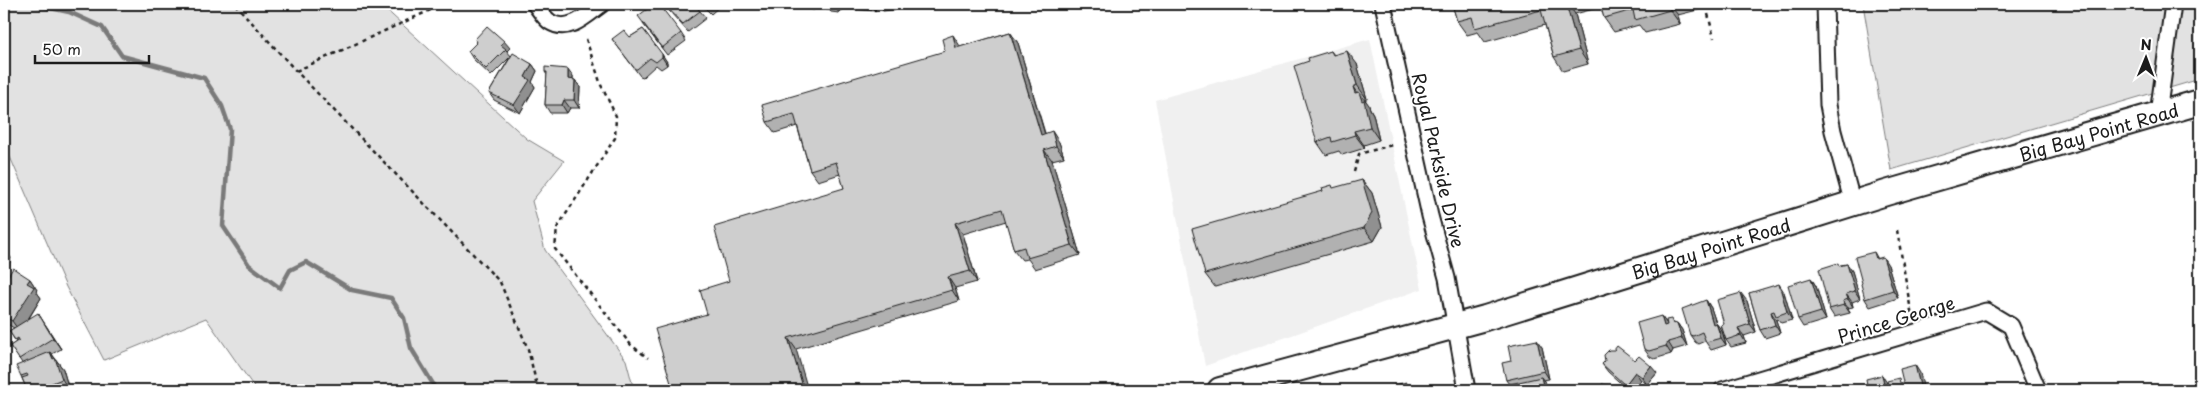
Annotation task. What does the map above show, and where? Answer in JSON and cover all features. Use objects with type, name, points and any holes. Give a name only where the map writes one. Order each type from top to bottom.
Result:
[{"type":"main road","name":"Big Bay Point Road","points":[[1220,390],[1455,326],[1853,204],[2200,102]]},
{"type":"street","points":[[534,4],[550,22],[563,25],[574,24],[602,4]]},
{"type":"street","name":"Royal Parkside Drive","points":[[1383,4],[1430,216],[1447,278],[1467,390]]},
{"type":"street","points":[[1825,4],[1828,105],[1832,131],[1853,204]]},
{"type":"street","points":[[2158,114],[2173,4]]},
{"type":"street","name":"Prince George","points":[[1722,390],[1986,311],[2012,326],[2038,390]]},
{"type":"path","points":[[235,4],[296,71],[500,282],[528,349],[538,390]]},
{"type":"path","points":[[296,71],[444,4]]},
{"type":"path","points":[[1708,14],[1714,38]]},
{"type":"path","points":[[586,39],[602,85],[616,116],[615,138],[556,228],[555,249],[631,345],[648,358]]},
{"type":"path","points":[[1354,172],[1359,154],[1392,145]]},
{"type":"path","points":[[1897,230],[1913,322]]},
{"type":"shaded area","points":[[4,4],[380,4],[527,139],[564,161],[532,201],[545,250],[626,360],[634,390],[256,390],[206,318],[104,360],[66,287],[4,143]]},
{"type":"shaded area","points":[[1863,4],[2200,4],[2200,79],[1891,170]]},
{"type":"shaded area","points":[[1370,39],[1422,289],[1205,366],[1155,100]]},
{"type":"building","points":[[654,4],[659,10],[662,8],[681,33],[662,48],[638,16]]},
{"type":"building","points":[[664,4],[694,4],[700,11],[683,24]]},
{"type":"building","points":[[1452,4],[1566,4],[1579,50],[1554,57],[1541,10],[1475,28],[1472,17],[1457,21]]},
{"type":"building","points":[[1600,4],[1669,4],[1670,10],[1635,20],[1633,10],[1604,18]]},
{"type":"building","points":[[487,26],[504,41],[501,45],[506,49],[486,69],[468,51],[477,42],[475,39]]},
{"type":"building","points":[[643,29],[662,54],[662,57],[656,62],[650,58],[635,69],[612,39],[624,30],[630,37]]},
{"type":"building","points":[[1010,32],[1041,135],[1052,131],[1056,146],[1044,150],[1072,245],[1027,258],[1024,247],[1014,250],[1002,209],[955,223],[970,271],[948,277],[952,290],[788,338],[804,390],[673,390],[655,329],[707,314],[700,290],[729,281],[714,227],[844,188],[836,162],[810,170],[794,114],[767,122],[762,105],[945,51],[942,39],[953,35],[956,48]]},
{"type":"building","points":[[1331,51],[1333,55],[1347,51],[1357,85],[1353,87],[1355,93],[1359,92],[1362,101],[1364,100],[1370,127],[1354,131],[1355,135],[1332,142],[1331,137],[1317,142],[1294,66],[1309,61],[1308,58]]},
{"type":"building","points":[[513,53],[532,64],[525,77],[530,80],[514,105],[489,93]]},
{"type":"building","points":[[545,67],[568,69],[568,79],[575,80],[574,100],[564,100],[562,105],[545,105],[547,72],[545,72]]},
{"type":"building","points":[[1362,180],[1372,213],[1364,228],[1205,274],[1192,229],[1323,191],[1322,188],[1332,185],[1333,188]]},
{"type":"building","points":[[1874,252],[1876,259],[1883,257],[1893,290],[1865,299],[1855,257]]},
{"type":"building","points":[[1838,263],[1839,266],[1847,264],[1855,291],[1846,294],[1848,299],[1843,301],[1844,305],[1829,309],[1819,269]]},
{"type":"building","points":[[13,268],[30,279],[27,283],[34,287],[12,321],[4,316],[4,283]]},
{"type":"building","points":[[1811,278],[1821,312],[1798,319],[1788,285]]},
{"type":"building","points":[[1779,284],[1787,312],[1776,316],[1774,311],[1771,312],[1775,325],[1760,330],[1749,293]]},
{"type":"building","points":[[1741,293],[1750,324],[1738,328],[1741,335],[1726,340],[1721,325],[1724,324],[1717,300]]},
{"type":"building","points":[[1706,300],[1713,324],[1716,323],[1721,338],[1706,342],[1702,332],[1693,336],[1690,335],[1682,309]]},
{"type":"building","points":[[38,313],[53,338],[19,359],[10,346],[19,340],[18,338],[15,340],[9,331]]},
{"type":"building","points":[[1661,316],[1664,326],[1667,325],[1666,320],[1671,319],[1673,324],[1677,323],[1682,338],[1668,342],[1666,346],[1649,351],[1644,349],[1637,323]]},
{"type":"building","points":[[1537,340],[1544,371],[1506,380],[1502,363],[1511,361],[1508,346]]},
{"type":"building","points":[[1617,346],[1635,360],[1639,356],[1651,366],[1642,377],[1635,372],[1625,385],[1602,364],[1605,361],[1604,355],[1609,350],[1614,350]]},
{"type":"building","points":[[50,352],[53,359],[55,358],[62,379],[35,390],[27,390],[22,378],[28,376],[27,374],[21,376],[16,366]]},
{"type":"building","points":[[1915,365],[1921,390],[1889,390],[1887,381],[1899,378],[1900,383],[1903,382],[1900,369]]},
{"type":"building","points":[[1882,375],[1885,390],[1868,390],[1866,379]]},
{"type":"building","points":[[1541,377],[1544,390],[1513,390],[1510,384]]},
{"type":"building","points":[[1406,382],[1409,390],[1377,390]]},
{"type":"building","points":[[1602,384],[1631,390],[1601,390]]},
{"type":"building","points":[[1848,385],[1849,390],[1832,390],[1832,389]]},
{"type":"waterway","points":[[32,4],[69,12],[102,27],[122,56],[204,78],[222,106],[230,129],[223,226],[249,265],[280,288],[290,270],[306,262],[352,290],[391,298],[404,318],[411,348],[433,384],[433,390]]}]
